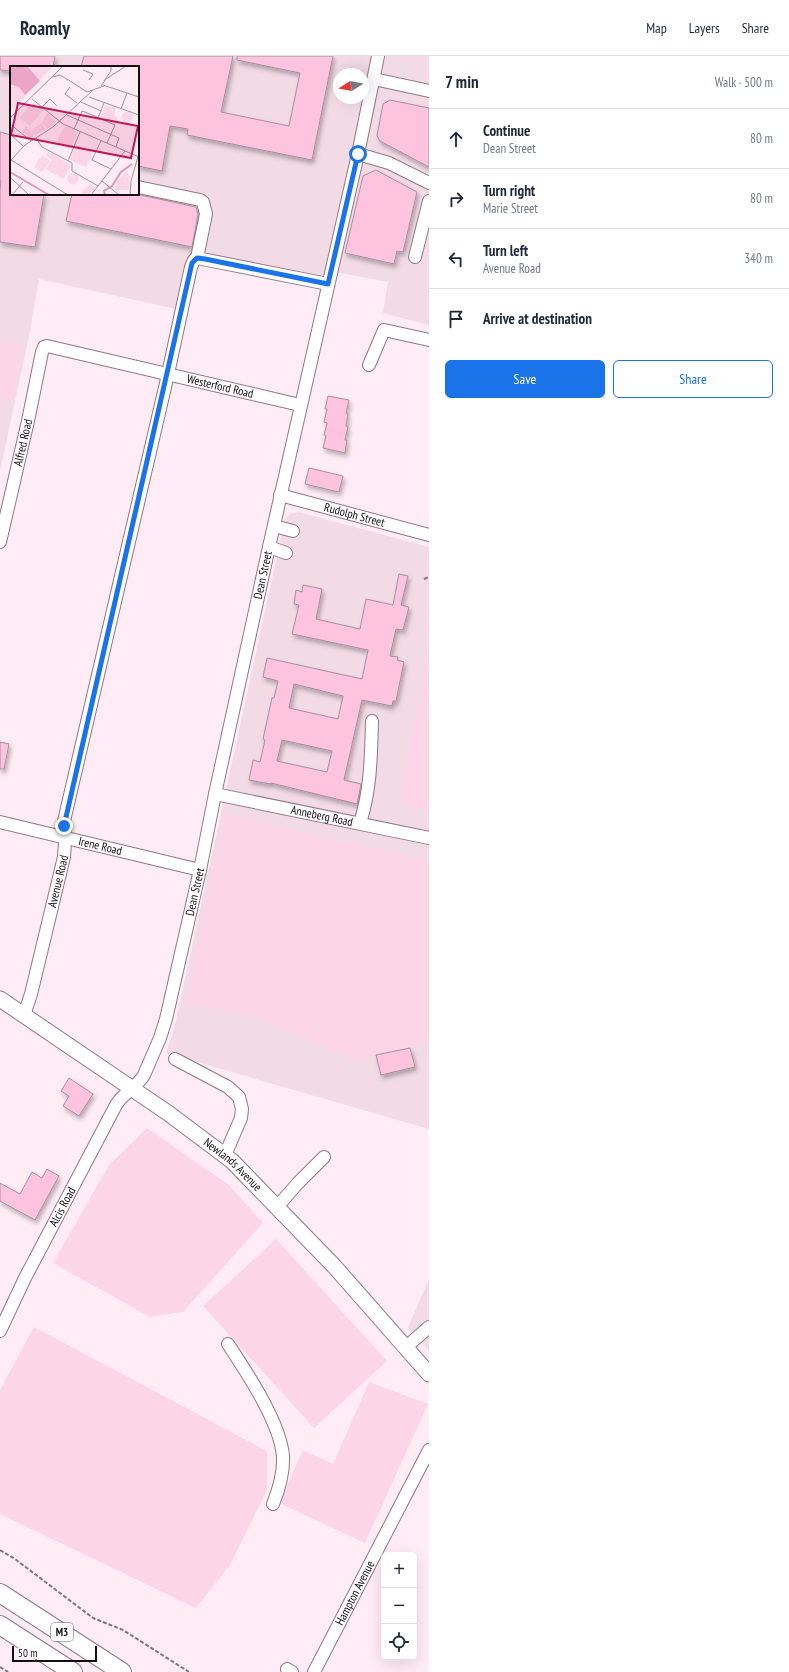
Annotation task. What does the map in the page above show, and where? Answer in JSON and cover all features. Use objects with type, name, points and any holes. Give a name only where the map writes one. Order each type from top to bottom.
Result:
[{"type":"highway","name":"M3","points":[[0,1593],[122,1672]]},
{"type":"highway","name":"M3","points":[[0,1625],[73,1672]]},
{"type":"main road","name":"Newlands Avenue","points":[[0,1000],[131,1087],[225,1155],[245,1172],[334,1266],[429,1374]]},
{"type":"street","name":"Dean Street","points":[[131,1087],[144,1074],[163,1028],[200,870],[280,495],[358,154],[378,56]]},
{"type":"street","points":[[374,79],[429,91]]},
{"type":"street","points":[[358,154],[389,163],[429,183]]},
{"type":"street","name":"Avenue Road","points":[[24,1015],[31,994],[64,857],[64,821],[168,374],[191,267],[194,260],[197,258],[206,214],[203,202],[200,200],[139,187]]},
{"type":"street","points":[[415,257],[429,201]]},
{"type":"street","points":[[197,258],[328,284]]},
{"type":"street","points":[[369,365],[384,330],[429,340]]},
{"type":"street","name":"Westerford Road","points":[[47,346],[300,405]]},
{"type":"street","name":"Alfred Road","points":[[0,542],[28,421],[42,352],[44,347],[47,346]]},
{"type":"street","name":"Rudolph Street","points":[[280,495],[429,535]]},
{"type":"street","points":[[274,526],[293,531]]},
{"type":"street","points":[[269,547],[286,553]]},
{"type":"street","points":[[360,823],[366,805],[370,782],[372,721]]},
{"type":"street","name":"Anneberg Road","points":[[215,794],[429,838]]},
{"type":"street","name":"Irene Road","points":[[0,822],[200,870]]},
{"type":"street","points":[[175,1059],[228,1088],[239,1097],[242,1109],[241,1118],[225,1155]]},
{"type":"street","name":"Alcis Road","points":[[0,1331],[25,1278],[120,1097],[131,1087]]},
{"type":"street","points":[[277,1207],[324,1157]]},
{"type":"street","points":[[406,1347],[429,1327]]},
{"type":"street","points":[[228,1344],[244,1368],[276,1427],[281,1444],[283,1458],[282,1475],[273,1504]]},
{"type":"street","name":"Hampton Avenue","points":[[314,1672],[429,1450]]},
{"type":"path","points":[[424,579],[429,578]]},
{"type":"path","points":[[0,1550],[15,1559],[93,1618],[123,1630],[189,1672]]},
{"type":"path","points":[[0,1667],[8,1672]]},
{"type":"shaded area","points":[[0,56],[429,56],[429,325],[383,313],[388,282],[331,271],[328,284],[197,258],[181,310],[39,279],[29,336],[0,471]]},
{"type":"shaded area","points":[[0,341],[22,344],[14,399],[0,397]]},
{"type":"shaded area","points":[[298,512],[429,547],[429,1129],[166,1053],[174,1029],[285,519],[290,514]]},
{"type":"shaded area","points":[[429,645],[429,811],[399,804]]},
{"type":"shaded area","points":[[225,814],[429,861],[429,1035],[424,1043],[356,1060],[259,1018],[185,1002]]},
{"type":"shaded area","points":[[147,1128],[229,1185],[263,1223],[183,1312],[150,1317],[53,1263],[109,1165]]},
{"type":"shaded area","points":[[276,1239],[387,1361],[314,1428],[203,1306]]},
{"type":"shaded area","points":[[429,1279],[429,1351],[408,1327]]},
{"type":"shaded area","points":[[34,1327],[267,1451],[267,1490],[230,1565],[196,1608],[0,1514],[0,1390]]},
{"type":"shaded area","points":[[369,1382],[428,1404],[365,1543],[279,1503],[303,1450],[333,1464]]},
{"type":"building","points":[[0,56],[55,56],[53,66],[10,66],[10,71],[0,70]]},
{"type":"building","points":[[84,56],[233,56],[221,112],[289,126],[300,73],[237,60],[237,56],[333,56],[312,160],[187,135],[188,129],[170,126],[162,171],[139,166],[139,66],[81,66]]},
{"type":"building","points":[[390,100],[429,108],[429,167],[380,141],[377,136],[383,104]]},
{"type":"building","points":[[0,132],[10,135],[10,195],[44,195],[35,247],[0,242]]},
{"type":"building","points":[[376,170],[417,192],[403,252],[397,251],[394,264],[345,253],[363,176]]},
{"type":"building","points":[[72,195],[139,195],[196,207],[198,214],[192,247],[66,221]]},
{"type":"building","points":[[328,396],[349,400],[346,413],[348,414],[346,426],[348,427],[345,440],[347,440],[345,453],[323,448],[326,436],[324,435],[327,423],[324,422]]},
{"type":"building","points":[[309,468],[343,476],[339,492],[305,484]]},
{"type":"building","points":[[399,574],[408,576],[401,605],[409,607],[403,630],[396,629],[390,656],[398,657],[397,660],[404,662],[396,701],[393,701],[392,706],[362,700],[344,780],[361,784],[357,804],[271,783],[249,780],[253,760],[260,762],[265,740],[263,739],[272,698],[274,698],[278,681],[263,677],[267,658],[362,679],[368,650],[292,634],[299,605],[294,604],[296,590],[302,592],[303,585],[322,589],[316,619],[360,629],[366,599],[393,605]],"holes":[[[294,684],[343,696],[338,719],[289,708]],[[282,740],[332,751],[327,772],[277,761]]]},
{"type":"building","points":[[0,742],[9,744],[4,769],[0,769]]},
{"type":"building","points":[[410,1048],[415,1067],[381,1075],[376,1055]]},
{"type":"building","points":[[69,1078],[93,1094],[79,1116],[63,1106],[69,1096],[61,1091]]},
{"type":"building","points":[[47,1169],[59,1176],[35,1220],[0,1201],[0,1183],[20,1194],[32,1172],[42,1178]]},
{"type":"route","points":[[64,826],[166,383],[192,263],[197,258],[205,259],[328,284],[358,154]]}]
